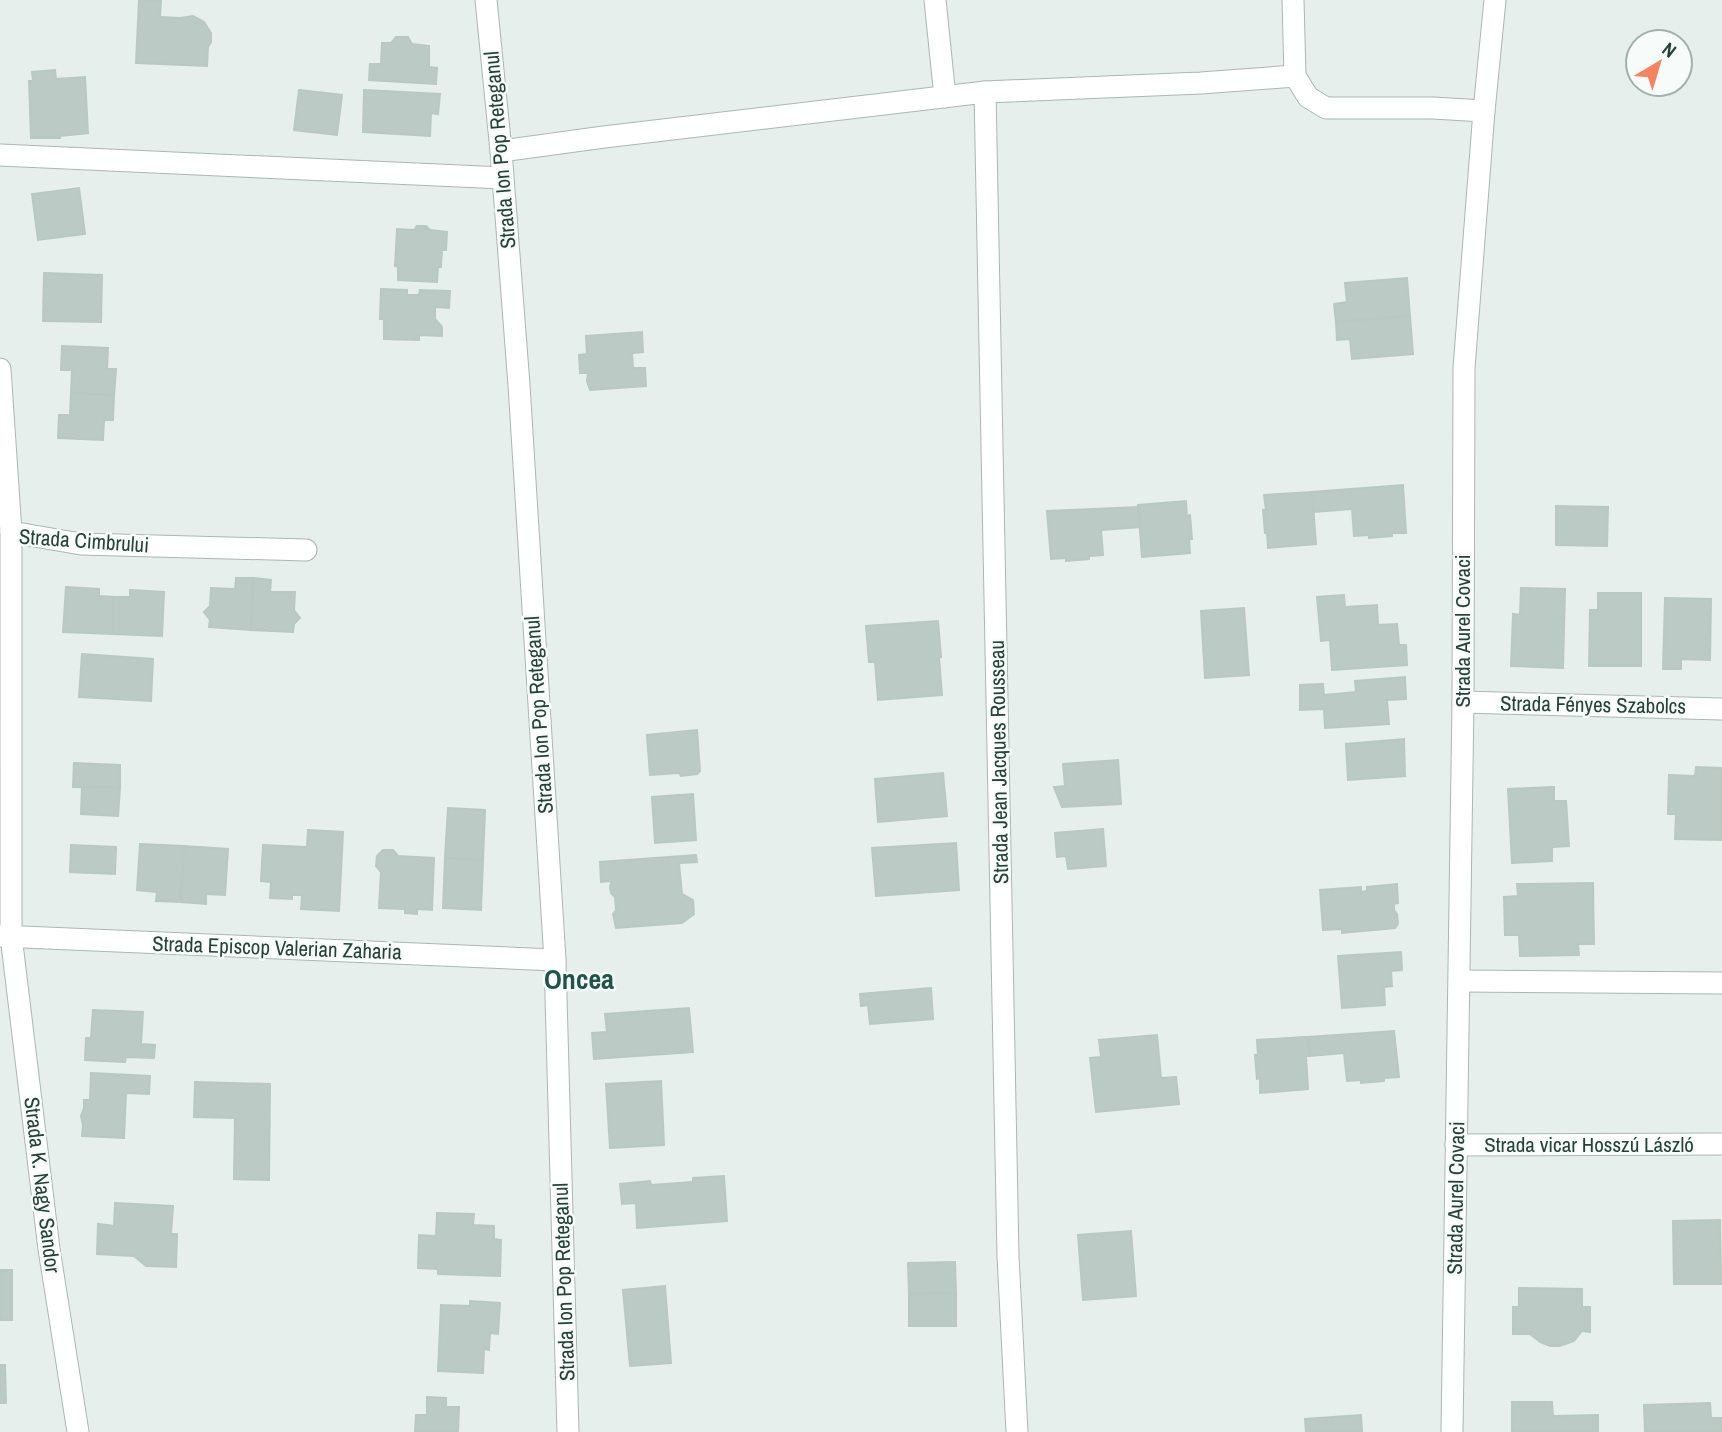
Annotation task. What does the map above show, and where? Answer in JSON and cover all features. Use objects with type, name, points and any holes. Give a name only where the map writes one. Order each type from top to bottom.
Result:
[{"type":"street","name":"Strada Ion Pop Reteganul","points":[[486,0],[519,384],[555,960],[568,1432]]},
{"type":"street","points":[[935,0],[945,97]]},
{"type":"street","points":[[1293,0],[1295,76],[1308,97],[1326,108],[1484,111]]},
{"type":"street","name":"Strada Aurel Covaci","points":[[1452,1432],[1460,981],[1464,368],[1495,0]]},
{"type":"street","points":[[501,151],[985,92],[1295,76]]},
{"type":"street","name":"Strada Jean Jacques Rousseau","points":[[985,92],[1008,1256],[1017,1432]]},
{"type":"street","points":[[0,155],[503,178]]},
{"type":"street","points":[[0,369],[11,532]]},
{"type":"street","name":"Strada Cimbrului","points":[[6,936],[11,532],[81,544],[306,550]]},
{"type":"street","name":"Strada Fényes Szabolcs","points":[[1463,702],[1722,709]]},
{"type":"street","name":"Strada Episcop Valerian Zaharia","points":[[6,936],[555,960]]},
{"type":"street","name":"Strada K. Nagy Sandor","points":[[6,936],[49,1249],[79,1432]]},
{"type":"street","points":[[1460,981],[1722,983]]},
{"type":"street","name":"Strada vicar Hosszú László","points":[[1457,1146],[1722,1144]]},
{"type":"building","points":[[139,0],[161,0],[160,17],[193,16],[204,22],[211,33],[207,66],[136,63]]},
{"type":"building","points":[[396,37],[408,37],[412,44],[429,46],[429,67],[437,68],[436,84],[369,80],[370,64],[381,64],[382,43],[391,43]]},
{"type":"building","points":[[55,70],[56,79],[85,77],[88,133],[60,138],[31,138],[29,81],[33,81],[32,72]]},
{"type":"building","points":[[299,90],[342,95],[337,135],[294,130]]},
{"type":"building","points":[[364,90],[440,94],[438,114],[431,113],[430,136],[363,132]]},
{"type":"building","points":[[79,188],[85,234],[38,240],[32,194]]},
{"type":"building","points":[[417,226],[447,232],[446,250],[442,250],[437,282],[398,280],[398,267],[395,266],[397,229],[414,230]]},
{"type":"building","points":[[44,273],[102,275],[101,322],[43,321]]},
{"type":"building","points":[[1407,278],[1410,316],[1336,322],[1334,304],[1347,302],[1345,283]]},
{"type":"building","points":[[381,289],[407,290],[407,295],[419,295],[420,290],[450,291],[449,308],[435,307],[435,319],[442,327],[442,336],[419,335],[419,340],[384,339],[384,319],[380,319]]},
{"type":"building","points":[[1410,316],[1413,354],[1352,359],[1350,339],[1337,340],[1336,322]]},
{"type":"building","points":[[642,332],[643,352],[632,353],[633,368],[645,368],[646,386],[590,390],[588,373],[580,373],[579,355],[587,354],[586,336]]},
{"type":"building","points":[[62,346],[108,348],[107,369],[116,369],[114,395],[71,393],[72,370],[61,370]]},
{"type":"building","points":[[71,393],[114,395],[113,420],[104,420],[103,440],[58,438],[59,415],[70,415]]},
{"type":"building","points":[[1403,485],[1406,533],[1369,538],[1369,535],[1354,536],[1352,509],[1314,512],[1312,492]]},
{"type":"building","points":[[1312,492],[1316,544],[1268,548],[1263,510],[1266,510],[1264,495]]},
{"type":"building","points":[[1186,501],[1192,539],[1189,539],[1190,553],[1142,557],[1138,505]]},
{"type":"building","points":[[1556,506],[1608,507],[1607,546],[1556,545]]},
{"type":"building","points":[[1138,507],[1140,527],[1101,530],[1103,555],[1066,561],[1066,558],[1051,559],[1047,511]]},
{"type":"building","points":[[236,578],[254,578],[251,630],[209,627],[210,620],[204,612],[210,606],[211,588],[235,589]]},
{"type":"building","points":[[254,578],[271,580],[270,592],[295,592],[294,610],[300,618],[294,624],[293,632],[251,630]]},
{"type":"building","points":[[66,587],[99,589],[99,596],[114,597],[113,634],[63,632]]},
{"type":"building","points":[[1521,588],[1565,589],[1563,668],[1511,666],[1513,614],[1520,615]]},
{"type":"building","points":[[130,590],[164,592],[162,636],[113,634],[114,597],[130,597]]},
{"type":"building","points":[[1598,593],[1641,593],[1641,666],[1589,666],[1590,610],[1598,610]]},
{"type":"building","points":[[1344,595],[1345,607],[1377,605],[1378,625],[1397,624],[1399,645],[1406,645],[1407,665],[1332,670],[1330,640],[1321,641],[1317,597]]},
{"type":"building","points":[[1665,598],[1711,599],[1710,660],[1681,659],[1681,669],[1663,669]]},
{"type":"building","points":[[1244,608],[1249,675],[1205,678],[1201,611]]},
{"type":"building","points":[[938,621],[942,695],[878,700],[875,662],[869,662],[866,626]]},
{"type":"building","points":[[82,654],[153,659],[151,701],[79,697]]},
{"type":"building","points":[[1405,677],[1406,699],[1387,700],[1389,724],[1325,728],[1324,709],[1300,710],[1300,685],[1323,684],[1324,695],[1356,692],[1355,681]]},
{"type":"building","points":[[697,730],[700,771],[697,774],[650,775],[647,735]]},
{"type":"building","points":[[1404,739],[1405,776],[1348,780],[1346,744]]},
{"type":"building","points":[[1118,760],[1121,804],[1062,807],[1054,787],[1065,786],[1063,764]]},
{"type":"building","points":[[74,763],[120,765],[120,788],[73,787]]},
{"type":"building","points":[[1696,767],[1722,768],[1722,840],[1675,839],[1676,814],[1668,814],[1669,775],[1695,776]]},
{"type":"building","points":[[943,773],[947,816],[878,822],[875,779]]},
{"type":"building","points":[[82,787],[120,788],[118,816],[81,814]]},
{"type":"building","points":[[1554,787],[1554,801],[1566,801],[1569,846],[1552,847],[1552,861],[1512,863],[1508,789]]},
{"type":"building","points":[[693,794],[696,840],[655,843],[652,797]]},
{"type":"building","points":[[448,808],[485,810],[483,860],[445,858]]},
{"type":"building","points":[[1103,829],[1106,866],[1068,869],[1066,856],[1057,857],[1055,833]]},
{"type":"building","points":[[308,830],[343,832],[339,911],[301,909],[302,895],[292,895],[292,899],[270,898],[271,882],[261,881],[263,845],[307,847]]},
{"type":"building","points":[[956,843],[959,890],[876,896],[872,848]]},
{"type":"building","points":[[140,844],[184,846],[181,902],[156,901],[157,892],[137,890]]},
{"type":"building","points":[[71,845],[116,847],[115,874],[70,872]]},
{"type":"building","points":[[184,846],[228,849],[225,895],[206,894],[206,904],[181,902]]},
{"type":"building","points":[[383,850],[393,850],[398,856],[434,858],[432,910],[417,909],[417,914],[405,913],[405,909],[379,908],[381,872],[376,866],[377,856]]},
{"type":"building","points":[[696,855],[697,862],[679,863],[682,894],[693,900],[694,914],[682,923],[616,928],[613,914],[616,910],[615,897],[610,886],[612,881],[601,882],[600,862]]},
{"type":"building","points":[[445,858],[483,860],[481,910],[443,908]]},
{"type":"building","points":[[1593,883],[1594,944],[1578,944],[1579,955],[1520,956],[1519,935],[1505,935],[1504,897],[1518,896],[1517,884]]},
{"type":"building","points":[[1397,884],[1398,903],[1394,904],[1394,910],[1398,924],[1395,928],[1342,933],[1342,929],[1323,930],[1320,890],[1361,887],[1361,892],[1367,891],[1367,887]]},
{"type":"building","points":[[1401,952],[1402,970],[1391,971],[1392,986],[1384,987],[1385,1005],[1342,1008],[1338,956]]},
{"type":"building","points":[[931,988],[933,1019],[870,1024],[868,1005],[861,1006],[860,994]]},
{"type":"building","points":[[689,1008],[693,1052],[594,1059],[592,1033],[607,1032],[605,1014]]},
{"type":"building","points":[[93,1010],[143,1012],[141,1044],[155,1045],[154,1058],[126,1057],[125,1062],[85,1060],[86,1038],[91,1038]]},
{"type":"building","points":[[1394,1031],[1399,1077],[1361,1083],[1361,1080],[1347,1081],[1344,1053],[1310,1056],[1309,1037]]},
{"type":"building","points":[[1157,1035],[1161,1078],[1176,1077],[1179,1104],[1096,1112],[1090,1058],[1101,1057],[1099,1040]]},
{"type":"building","points":[[1309,1037],[1310,1056],[1306,1056],[1308,1089],[1260,1093],[1255,1055],[1258,1055],[1257,1040]]},
{"type":"building","points":[[91,1073],[150,1076],[149,1094],[126,1093],[124,1138],[82,1136],[81,1116],[84,1100],[90,1100]]},
{"type":"building","points":[[661,1081],[664,1145],[610,1148],[606,1084]]},
{"type":"building","points":[[195,1082],[270,1084],[269,1180],[234,1179],[235,1118],[194,1117]]},
{"type":"building","points":[[724,1176],[727,1221],[637,1228],[636,1203],[622,1204],[620,1184],[650,1181],[651,1185],[693,1182],[693,1178]]},
{"type":"building","points":[[115,1203],[173,1206],[171,1234],[177,1234],[176,1267],[146,1266],[134,1256],[97,1254],[98,1224],[114,1226]]},
{"type":"building","points":[[437,1213],[474,1214],[473,1225],[494,1226],[494,1239],[501,1240],[500,1276],[438,1274],[438,1269],[418,1268],[419,1235],[436,1236]]},
{"type":"building","points":[[1720,1220],[1721,1284],[1674,1284],[1673,1221]]},
{"type":"building","points":[[1131,1231],[1136,1296],[1083,1300],[1078,1235]]},
{"type":"building","points":[[955,1262],[956,1293],[909,1294],[908,1263]]},
{"type":"building","points":[[0,1270],[12,1270],[12,1320],[0,1320]]},
{"type":"building","points":[[665,1286],[671,1363],[630,1366],[623,1290]]},
{"type":"building","points":[[1519,1288],[1582,1289],[1582,1307],[1590,1307],[1590,1332],[1582,1331],[1574,1341],[1560,1346],[1540,1342],[1530,1334],[1513,1334],[1513,1307],[1519,1307]]},
{"type":"building","points":[[956,1293],[956,1326],[909,1326],[909,1294]]},
{"type":"building","points":[[470,1301],[500,1303],[498,1334],[490,1333],[489,1350],[484,1349],[483,1373],[438,1371],[441,1305],[470,1306]]},
{"type":"building","points":[[0,1365],[5,1365],[6,1403],[0,1403]]},
{"type":"building","points":[[427,1397],[446,1398],[446,1407],[459,1407],[458,1432],[415,1432],[416,1415],[427,1415]]},
{"type":"building","points":[[1512,1402],[1552,1402],[1553,1416],[1598,1415],[1598,1432],[1512,1432]]},
{"type":"building","points":[[1710,1403],[1711,1418],[1722,1418],[1722,1432],[1645,1432],[1644,1405]]},
{"type":"building","points":[[1361,1415],[1362,1432],[1306,1432],[1305,1419]]},
{"type":"district","name":"Oncea","points":[[579,979]]}]
